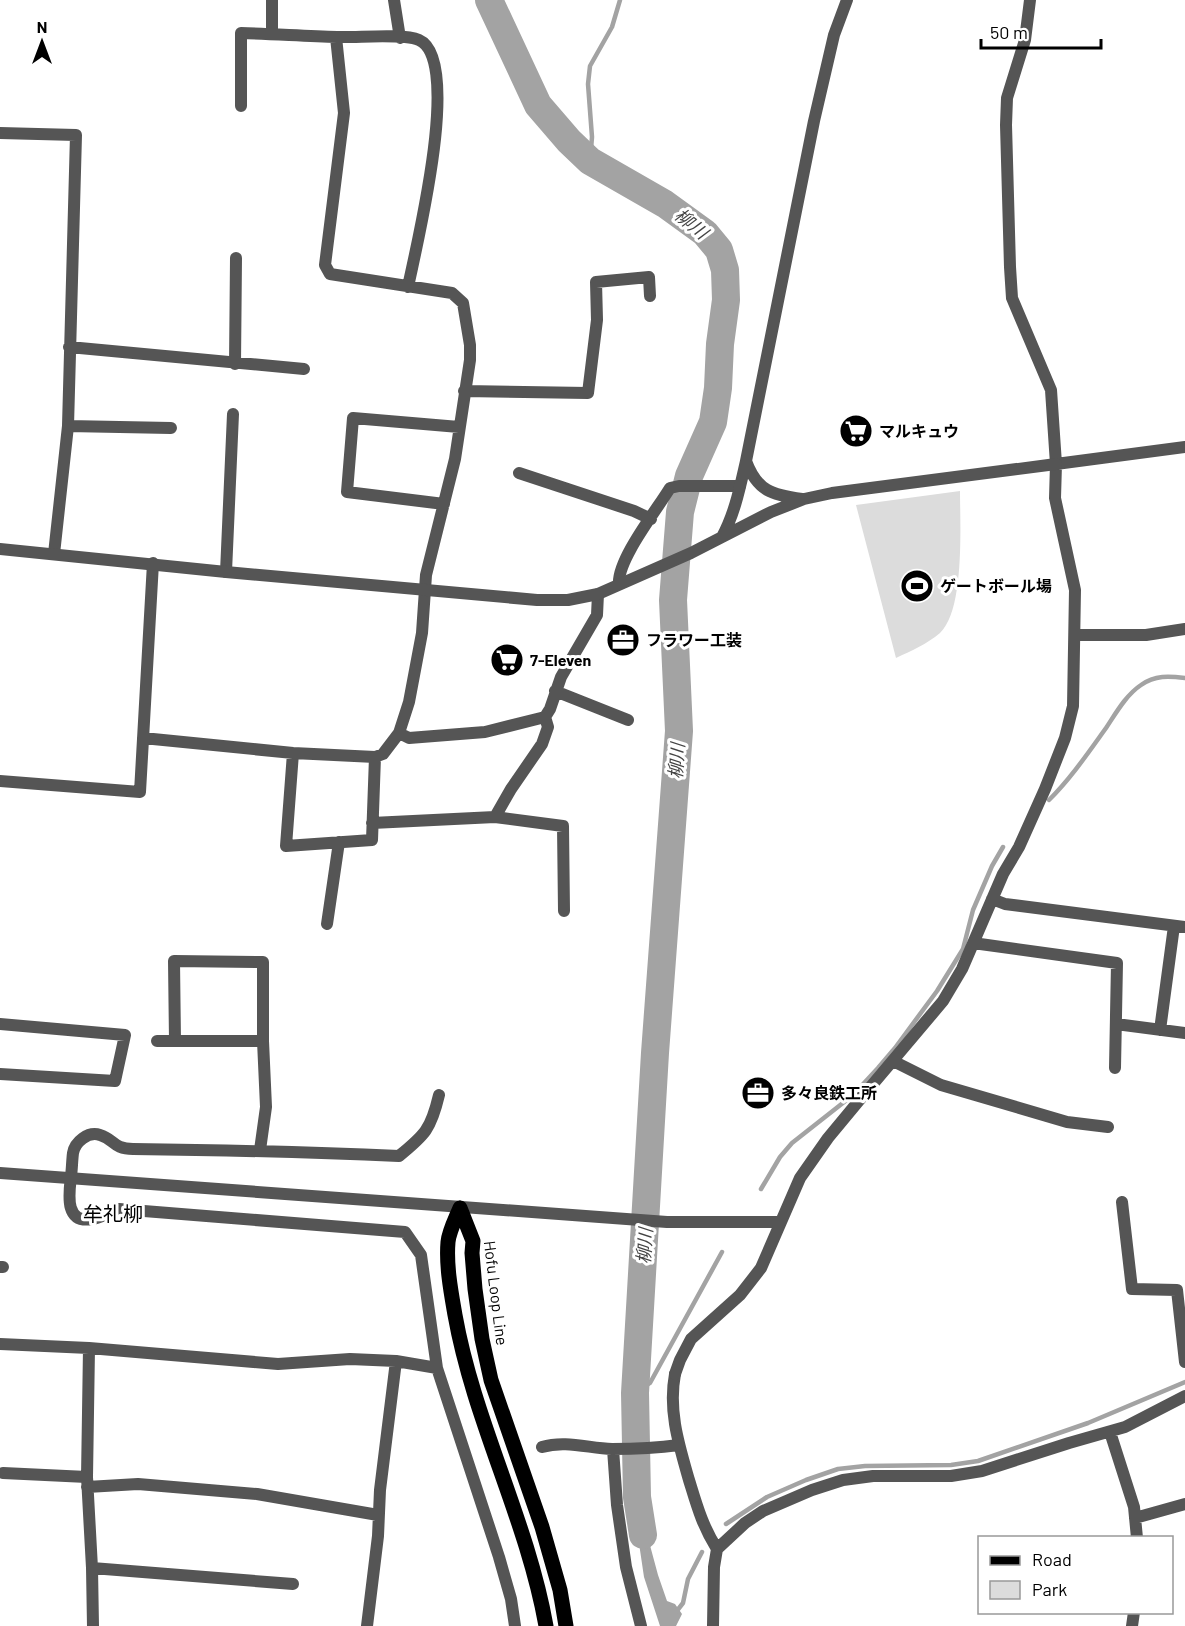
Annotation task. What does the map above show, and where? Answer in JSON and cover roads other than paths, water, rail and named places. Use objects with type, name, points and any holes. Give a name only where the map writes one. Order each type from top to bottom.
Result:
[{"type":"main road","points":[[460,1208],[448,1240],[452,1293],[460,1340],[472,1383],[523,1535],[546,1626]]},
{"type":"main road","name":"Hofu Loop Line","points":[[460,1208],[473,1241],[471,1253],[475,1288],[482,1339],[491,1380],[542,1527],[560,1590],[566,1626]]},
{"type":"street","points":[[272,0],[272,34]]},
{"type":"street","points":[[394,0],[400,38]]},
{"type":"street","points":[[722,537],[730,522],[746,461],[814,121],[834,35],[847,0]]},
{"type":"street","points":[[717,1549],[704,1528],[679,1445],[672,1405],[675,1374],[680,1360],[691,1339],[740,1295],[761,1268],[800,1178],[828,1138],[943,1001],[962,969],[992,899],[1040,799],[1065,738],[1073,706],[1075,590],[1055,498],[1056,464],[1051,390],[1012,298],[1010,267],[1007,98],[1025,40],[1030,0]]},
{"type":"street","points":[[241,106],[241,33],[420,40],[434,54],[438,91],[435,145],[408,287]]},
{"type":"street","points":[[144,738],[293,753],[375,757],[383,754],[399,733],[409,702],[422,633],[424,590],[455,459],[470,360],[470,345],[463,303],[452,293],[330,274],[325,265],[344,113],[336,37]]},
{"type":"street","points":[[0,133],[76,135],[68,426],[54,554]]},
{"type":"street","points":[[235,364],[236,258]]},
{"type":"street","points":[[464,391],[588,393],[597,320],[596,282],[649,277],[650,296]]},
{"type":"street","points":[[69,347],[304,369]]},
{"type":"street","points":[[226,572],[233,414]]},
{"type":"street","points":[[444,504],[347,492],[353,418],[459,427]]},
{"type":"street","points":[[68,426],[171,428]]},
{"type":"street","points":[[0,549],[424,590],[537,600],[568,600],[598,594],[804,499],[832,493],[1185,447]]},
{"type":"street","points":[[746,461],[751,476],[765,490],[780,496],[804,499]]},
{"type":"street","points":[[519,473],[634,511],[651,519]]},
{"type":"street","points":[[619,584],[618,576],[622,562],[670,488],[740,486]]},
{"type":"street","points":[[0,781],[140,792],[153,563]]},
{"type":"street","points":[[399,733],[409,738],[485,732],[545,717],[561,677],[597,615],[598,594]]},
{"type":"street","points":[[1076,635],[1146,634],[1185,629]]},
{"type":"street","points":[[555,691],[628,720]]},
{"type":"street","points":[[495,817],[542,744],[548,727],[545,717]]},
{"type":"street","points":[[293,753],[286,846],[372,840],[375,757]]},
{"type":"street","points":[[372,823],[495,817],[564,826],[564,911]]},
{"type":"street","points":[[327,924],[339,842]]},
{"type":"street","points":[[992,899],[1005,904],[1180,927],[1160,1030]]},
{"type":"street","points":[[974,943],[1117,963],[1115,1068]]},
{"type":"street","points":[[175,1041],[174,961],[263,962],[266,1107],[260,1150]]},
{"type":"street","points":[[0,1024],[124,1035],[115,1081],[0,1074]]},
{"type":"street","points":[[1116,1024],[1185,1033]]},
{"type":"street","points":[[157,1041],[263,1041]]},
{"type":"street","points":[[893,1060],[941,1085],[1067,1122],[1108,1127]]},
{"type":"street","points":[[439,1095],[434,1118],[424,1136],[399,1156],[260,1150],[123,1149],[100,1135],[91,1134],[82,1138],[73,1151],[68,1199],[74,1214],[80,1218],[94,1219],[119,1209],[405,1232],[421,1255],[436,1368],[499,1557],[511,1599],[515,1626]]},
{"type":"street","points":[[0,1173],[667,1222],[781,1222]]},
{"type":"street","points":[[1122,1202],[1132,1289],[1178,1290],[1185,1362]]},
{"type":"street","points":[[0,1344],[89,1348],[278,1364],[350,1359],[396,1361],[436,1368]]},
{"type":"street","points":[[89,1348],[87,1482],[93,1626]]},
{"type":"street","points":[[367,1626],[396,1361]]},
{"type":"street","points":[[713,1626],[714,1567],[717,1549],[745,1523],[764,1511],[812,1490],[843,1480],[873,1476],[951,1476],[982,1471],[1125,1427],[1185,1396]]},
{"type":"street","points":[[1110,1432],[1135,1518],[1137,1536]]},
{"type":"street","points":[[542,1447],[555,1443],[616,1449],[651,1449],[679,1445]]},
{"type":"street","points":[[616,1449],[617,1505],[626,1567],[641,1626]]},
{"type":"street","points":[[3,1473],[87,1482],[257,1494],[378,1515]]},
{"type":"street","points":[[1135,1518],[1185,1504]]},
{"type":"street","points":[[92,1568],[293,1584]]},
{"type":"waterway","name":"柳川","points":[[489,0],[538,105],[569,141],[590,161],[665,204],[705,233],[719,250],[725,270],[726,300],[713,422],[689,476],[680,512],[673,600],[679,731],[655,1053],[635,1393],[637,1497],[643,1535]]},
{"type":"waterway","points":[[590,161],[592,137],[588,84],[590,66],[612,27],[620,0]]},
{"type":"waterway","points":[[1049,800],[1065,783],[1136,689],[1157,678],[1185,678]]},
{"type":"waterway","points":[[761,1189],[780,1157],[792,1143],[853,1095],[895,1048],[937,991],[963,949],[973,910],[1003,847]]},
{"type":"waterway","points":[[635,1393],[650,1383],[722,1252]]},
{"type":"waterway","points":[[726,1524],[767,1497],[838,1469],[865,1466],[951,1465],[978,1461],[1088,1423],[1185,1382]]},
{"type":"waterway","points":[[676,1612],[683,1603],[688,1579],[702,1552]]},
{"type":"place","name":"マルキュウ","points":[[856,431]]},
{"type":"place","name":"ゲートボール場","points":[[917,586]]},
{"type":"place","name":"フラワー工装","points":[[623,640]]},
{"type":"place","name":"7-Eleven","points":[[507,660]]},
{"type":"place","name":"多々良鉄工所","points":[[758,1093]]},
{"type":"district","name":"牟礼柳","points":[[113,1214]]}]
